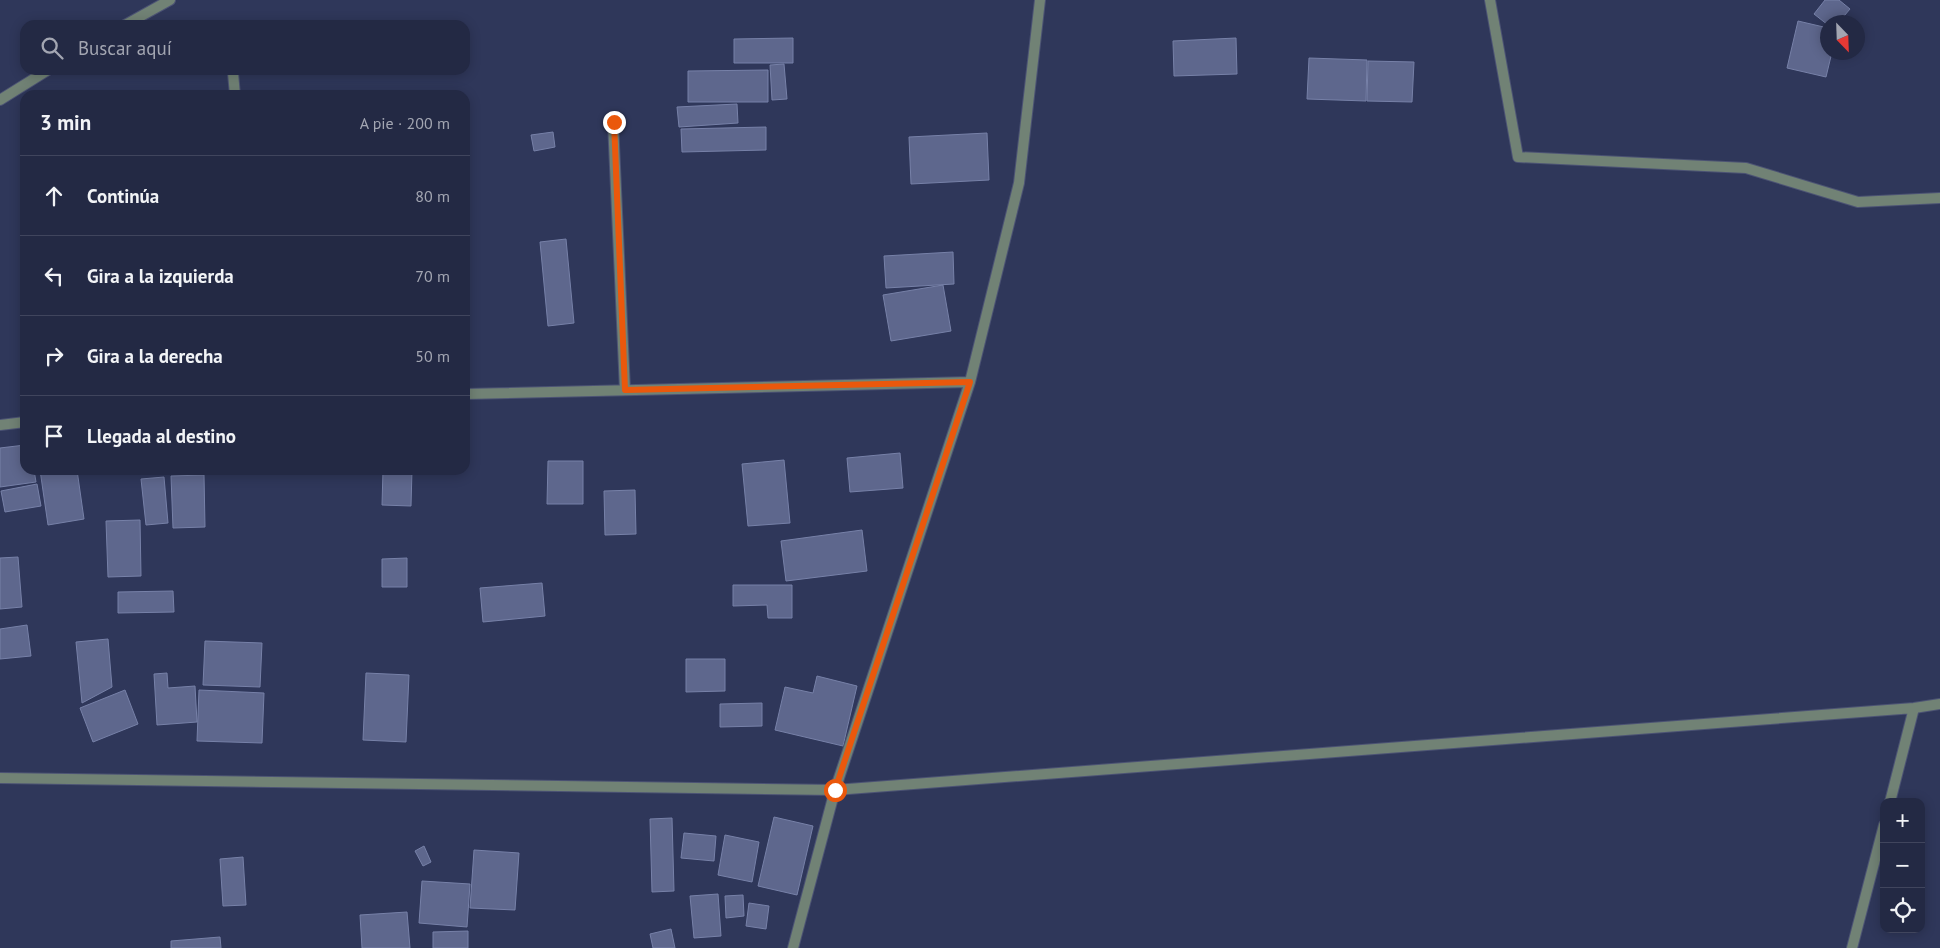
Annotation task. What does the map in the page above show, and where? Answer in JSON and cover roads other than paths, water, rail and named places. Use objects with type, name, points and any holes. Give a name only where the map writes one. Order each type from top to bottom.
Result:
[{"type":"street","points":[[134,20],[170,0]]},
{"type":"street","points":[[793,948],[835,790],[970,382],[1019,183],[1040,0]]},
{"type":"street","points":[[1490,0],[1518,158],[1746,168],[1858,202],[1940,198]]},
{"type":"street","points":[[0,100],[40,75]]},
{"type":"street","points":[[234,75],[235,90]]},
{"type":"street","points":[[614,122],[625,390]]},
{"type":"street","points":[[470,394],[970,382]]},
{"type":"street","points":[[0,425],[20,423]]},
{"type":"street","points":[[0,778],[835,790],[1914,708],[1940,704]]},
{"type":"street","points":[[1891,798],[1914,708]]},
{"type":"street","points":[[1852,948],[1880,840]]}]
